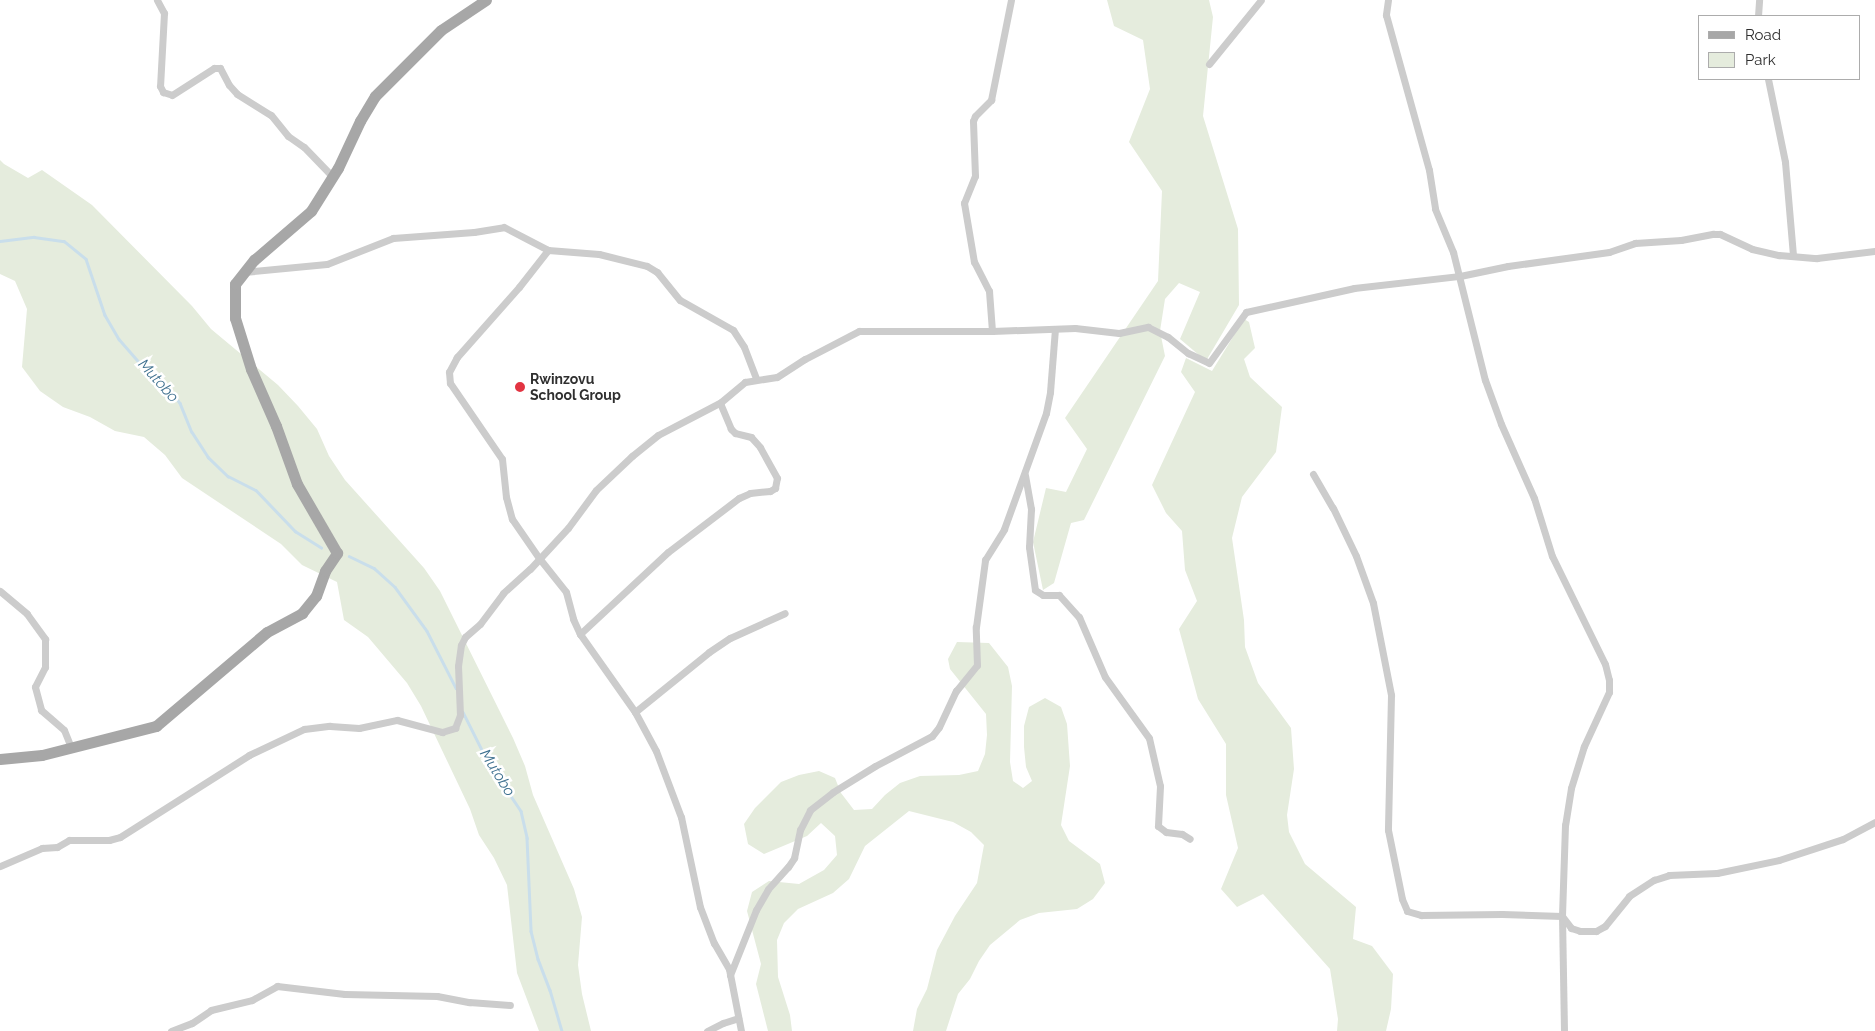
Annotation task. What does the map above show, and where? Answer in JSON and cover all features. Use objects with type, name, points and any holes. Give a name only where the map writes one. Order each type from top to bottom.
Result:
[{"type":"main road","points":[[0,760],[42,755],[148,729],[163,722],[267,632],[292,619],[308,607],[316,596],[325,571],[337,553],[297,484],[276,426],[251,370],[236,318],[235,284],[244,272],[311,211],[333,177],[360,121],[375,96],[442,30],[486,0]]},
{"type":"street","points":[[157,0],[164,13],[160,86],[163,92],[172,95],[181,86],[214,68],[220,68],[229,85],[237,94],[271,115],[288,136],[304,147],[333,177]]},
{"type":"street","points":[[992,331],[989,291],[974,262],[964,203],[975,176],[973,121],[975,116],[991,100],[1011,0]]},
{"type":"street","points":[[1209,64],[1261,0]]},
{"type":"street","points":[[1388,0],[1386,15],[1429,170],[1435,209],[1448,236],[1460,276],[1485,380],[1501,424],[1534,498],[1552,556],[1605,664],[1610,680],[1609,692],[1584,746],[1571,788],[1564,825],[1562,916],[1564,1031]]},
{"type":"street","points":[[1758,0],[1758,15]]},
{"type":"street","points":[[1768,80],[1785,162],[1793,256]]},
{"type":"street","points":[[244,272],[328,264],[393,238],[458,234],[504,227],[548,250],[599,254],[647,266],[657,272],[680,300],[732,330],[744,347],[756,379]]},
{"type":"street","points":[[0,866],[42,848],[56,847],[69,840],[109,840],[120,838],[250,755],[304,729],[330,726],[359,728],[397,720],[442,732],[455,728],[460,716],[457,682],[461,645],[465,637],[480,624],[503,593],[568,528],[596,490],[632,456],[658,435],[720,403],[745,382],[777,377],[812,355],[859,331],[992,331],[1075,328],[1119,333],[1148,327],[1168,337],[1188,353],[1209,363],[1246,312],[1354,288],[1460,276],[1508,266],[1609,252],[1635,243],[1681,240],[1713,234],[1720,234],[1766,253],[1793,256],[1817,258],[1875,251]]},
{"type":"street","points":[[548,250],[519,287],[457,357],[449,372],[450,383],[454,392],[498,451],[504,467],[506,498],[510,514],[539,558],[566,592],[573,619],[580,634],[635,712],[656,751],[670,783],[681,817],[700,907],[730,975],[741,1031]]},
{"type":"street","points":[[730,975],[756,910],[768,889],[782,876],[794,858],[800,830],[810,810],[833,792],[875,766],[932,736],[939,727],[956,691],[977,665],[976,627],[985,560],[1004,530],[1047,406],[1055,329]]},
{"type":"street","points":[[580,634],[668,552],[739,498],[750,493],[770,491],[775,488],[777,478],[760,447],[750,437],[735,433],[730,429],[720,403]]},
{"type":"street","points":[[1025,472],[1031,509],[1029,547],[1035,590],[1042,595],[1059,595],[1079,617],[1105,677],[1149,738],[1160,786],[1158,826],[1166,832],[1182,834],[1190,839]]},
{"type":"street","points":[[1313,474],[1333,508],[1356,556],[1373,603],[1391,695],[1388,830],[1403,906],[1413,915],[1502,914],[1562,916]]},
{"type":"street","points":[[0,591],[27,614],[45,638],[45,667],[35,687],[41,710],[64,730],[71,747]]},
{"type":"street","points":[[635,712],[688,667],[723,642],[785,613]]},
{"type":"street","points":[[1562,916],[1571,928],[1580,931],[1596,931],[1605,926],[1629,896],[1654,880],[1669,875],[1717,873],[1779,860],[1843,839],[1875,822]]},
{"type":"street","points":[[171,1031],[192,1023],[211,1010],[252,1000],[277,986],[345,994],[437,996],[469,1002],[510,1005]]},
{"type":"street","points":[[707,1031],[723,1022],[738,1018]]},
{"type":"green space","points":[[1107,0],[1209,0],[1213,17],[1203,116],[1238,229],[1239,305],[1206,361],[1180,339],[1200,292],[1179,283],[1165,299],[1160,331],[1165,356],[1084,520],[1071,523],[1054,583],[1043,590],[1033,542],[1046,488],[1066,492],[1087,449],[1065,418],[1158,281],[1162,191],[1129,142],[1150,89],[1143,40],[1114,26]]},
{"type":"green space","points":[[0,160],[28,178],[42,170],[92,205],[192,306],[211,329],[278,385],[317,429],[329,456],[345,480],[424,568],[440,591],[513,738],[525,766],[533,795],[574,889],[582,917],[578,965],[582,994],[591,1031],[539,1031],[517,973],[507,885],[494,858],[479,835],[470,809],[421,706],[407,683],[368,637],[344,620],[337,582],[302,565],[281,544],[182,478],[165,455],[144,437],[115,431],[90,417],[63,407],[40,391],[22,367],[27,309],[15,281],[0,274]]},
{"type":"green space","points":[[1244,319],[1249,322],[1255,348],[1244,359],[1250,377],[1282,407],[1276,452],[1242,497],[1232,538],[1244,620],[1245,647],[1258,683],[1291,728],[1294,769],[1287,815],[1289,832],[1305,864],[1356,907],[1353,939],[1372,946],[1393,974],[1391,1009],[1386,1031],[1337,1031],[1338,1019],[1330,969],[1263,894],[1237,907],[1221,889],[1238,848],[1226,795],[1226,744],[1198,699],[1179,629],[1197,601],[1185,570],[1182,531],[1166,513],[1152,485],[1195,392],[1181,372],[1186,358],[1212,371]]},
{"type":"green space","points":[[957,642],[989,643],[1008,667],[1012,686],[1010,762],[1013,781],[1023,788],[1032,781],[1026,767],[1024,747],[1024,726],[1029,707],[1045,698],[1061,707],[1067,724],[1070,766],[1061,825],[1069,841],[1100,864],[1105,883],[1093,899],[1077,909],[1039,913],[1020,920],[990,945],[979,961],[970,979],[958,994],[946,1031],[913,1031],[917,1009],[927,989],[937,950],[955,916],[977,883],[984,845],[971,832],[953,822],[909,811],[865,846],[849,879],[833,893],[798,909],[784,923],[777,940],[778,977],[790,1015],[792,1031],[768,1031],[756,984],[761,964],[747,911],[752,892],[769,881],[799,884],[824,870],[837,855],[835,836],[821,823],[807,836],[764,854],[748,844],[744,824],[755,808],[781,782],[799,775],[819,771],[835,778],[841,793],[854,810],[872,809],[900,783],[920,776],[959,775],[978,771],[985,754],[987,735],[986,714],[950,669],[948,659]]},
{"type":"waterway","name":"Mutobo","points":[[0,241],[34,237],[64,241],[86,259],[105,315],[119,339],[139,362],[162,380],[180,403],[192,432],[208,457],[228,476],[256,490],[295,531],[321,547]]},
{"type":"waterway","name":"Mutobo","points":[[349,556],[374,568],[395,587],[427,631],[456,688]]},
{"type":"waterway","name":"Mutobo","points":[[463,712],[488,762],[521,811],[527,838],[531,931],[538,959],[550,990],[562,1031]]},
{"type":"place","name":"Rwinzovu School Group","points":[[520,387]]}]
